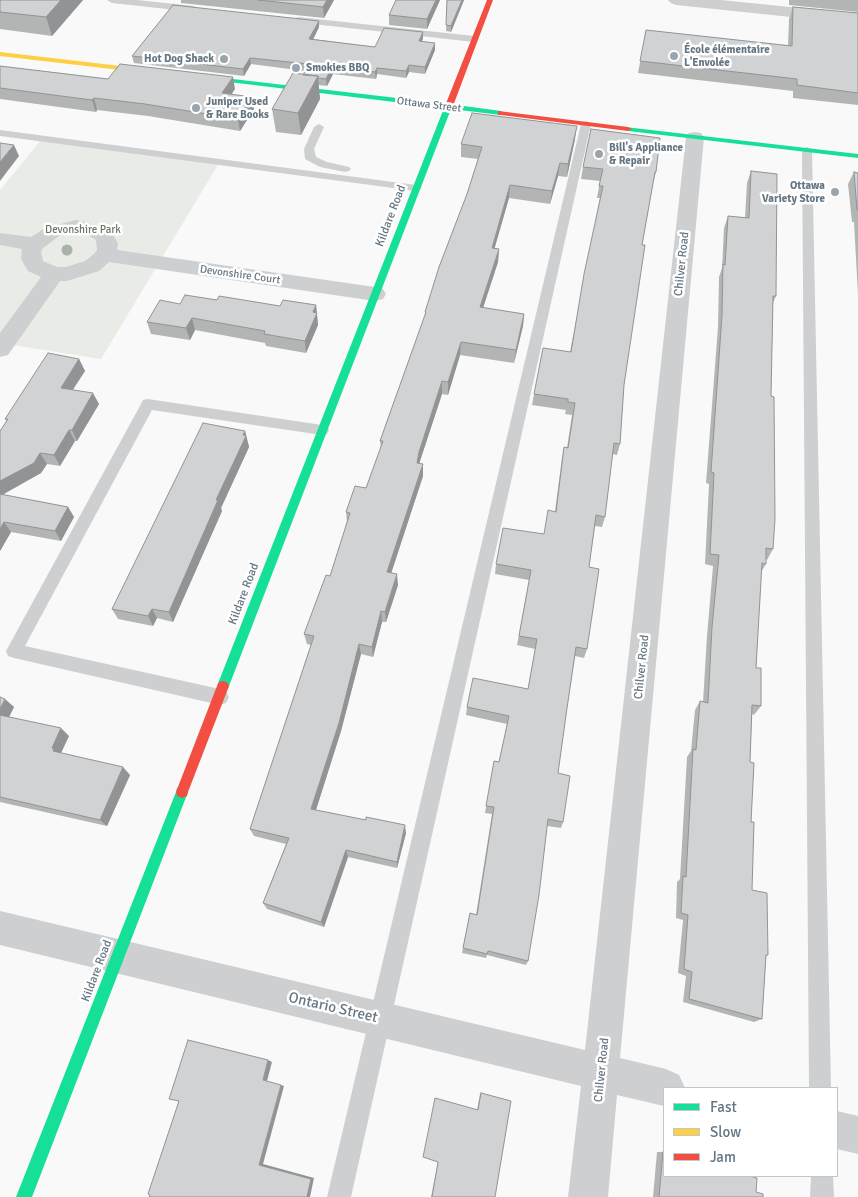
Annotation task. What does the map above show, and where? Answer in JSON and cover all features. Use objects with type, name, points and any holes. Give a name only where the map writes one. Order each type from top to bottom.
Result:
[{"type":"street","name":"Kildare Road","points":[[24,1197],[490,0]]},
{"type":"street","points":[[676,0],[858,19]]},
{"type":"street","points":[[0,54],[168,74]]},
{"type":"street","name":"Ottawa Street","points":[[188,76],[858,156]]},
{"type":"street","name":"Chilver Road","points":[[588,1197],[695,137]]},
{"type":"street","points":[[76,226],[97,230],[108,243],[105,255],[92,266],[80,272],[54,274],[35,266],[31,259],[31,252],[35,244],[42,237],[58,230],[76,226]]},
{"type":"street","points":[[0,239],[35,244]]},
{"type":"street","name":"Devonshire Court","points":[[105,255],[375,294]]},
{"type":"street","points":[[0,349],[54,274]]},
{"type":"street","name":"Ontario Street","points":[[0,928],[663,1087]]},
{"type":"street","points":[[838,1130],[858,1135]]},
{"type":"lane","points":[[112,0],[200,10]]},
{"type":"lane","points":[[288,19],[474,40]]},
{"type":"lane","points":[[339,1197],[586,124]]},
{"type":"lane","points":[[319,127],[309,149],[311,159],[324,165],[418,183]]},
{"type":"lane","points":[[0,133],[418,183]]},
{"type":"lane","points":[[807,150],[820,1087]]},
{"type":"lane","points":[[220,696],[14,650],[148,404],[322,430]]},
{"type":"lane","points":[[822,1177],[822,1197]]},
{"type":"green space","name":"Devonshire Park","points":[[41,140],[219,163],[101,359],[0,343],[0,190]]},
{"type":"building","points":[[0,0],[61,0],[46,17],[0,12]]},
{"type":"building","points":[[258,0],[327,0],[323,7]]},
{"type":"building","points":[[396,0],[436,0],[427,19],[389,15]]},
{"type":"building","points":[[447,0],[462,0],[451,26],[446,25]]},
{"type":"building","points":[[173,5],[319,21],[309,39],[375,47],[384,28],[423,32],[419,41],[435,43],[425,67],[409,65],[406,71],[377,68],[375,72],[332,67],[326,79],[318,78],[318,76],[303,75],[309,64],[250,58],[243,69],[132,56]]},
{"type":"building","points":[[793,7],[858,13],[858,93],[797,85],[797,79],[640,61],[646,30],[792,46]]},
{"type":"building","points":[[120,64],[233,77],[222,93],[252,97],[238,119],[145,104],[94,98],[92,100],[0,88],[0,66],[108,79]]},
{"type":"building","points":[[293,73],[318,76],[298,113],[272,109]]},
{"type":"building","points":[[472,113],[577,126],[568,164],[560,163],[552,191],[510,185],[492,248],[499,249],[480,307],[524,314],[516,350],[461,342],[448,382],[442,381],[419,452],[417,463],[423,464],[387,572],[397,574],[385,612],[381,611],[372,647],[359,644],[339,723],[311,809],[366,820],[366,817],[405,825],[397,862],[346,850],[321,922],[263,903],[289,838],[250,829],[314,636],[304,634],[326,575],[330,576],[350,513],[346,512],[355,486],[366,488],[383,441],[380,441],[426,312],[439,267],[467,194],[482,147],[461,144]]},
{"type":"building","points":[[591,129],[660,138],[656,172],[642,245],[645,245],[624,385],[620,444],[614,443],[605,517],[596,515],[589,567],[599,569],[587,649],[576,647],[567,708],[558,773],[570,776],[563,822],[548,819],[539,895],[528,961],[488,951],[487,954],[463,948],[470,913],[477,915],[494,807],[486,806],[494,761],[499,762],[509,716],[467,707],[473,678],[528,689],[537,639],[519,636],[531,570],[496,564],[503,528],[544,534],[548,510],[556,512],[564,447],[568,448],[575,403],[568,402],[568,399],[534,394],[543,348],[571,352],[584,274],[603,186],[599,186],[603,169],[583,167]]},
{"type":"building","points":[[0,143],[14,145],[0,162]]},
{"type":"building","points":[[751,171],[777,174],[776,296],[773,296],[771,396],[774,397],[775,519],[773,549],[766,548],[766,564],[762,563],[756,668],[761,668],[761,706],[752,705],[750,762],[754,763],[751,822],[754,822],[752,890],[767,893],[768,955],[766,955],[762,1019],[689,999],[692,972],[684,969],[688,915],[681,913],[683,876],[686,877],[693,749],[696,750],[700,701],[708,703],[712,627],[719,555],[710,554],[714,473],[711,472],[722,315],[723,264],[725,265],[728,216],[749,218]]},
{"type":"building","points":[[854,172],[858,173],[858,210],[857,210]]},
{"type":"building","points":[[185,295],[217,300],[219,296],[280,306],[283,300],[316,305],[313,312],[317,313],[305,341],[264,334],[265,331],[192,318],[186,328],[147,322],[160,300],[180,304]]},
{"type":"building","points":[[48,353],[79,359],[61,388],[93,393],[72,430],[69,430],[54,455],[40,453],[34,463],[0,481],[0,431],[8,419],[5,419]]},
{"type":"building","points":[[203,423],[245,431],[243,435],[246,436],[216,500],[218,500],[169,612],[152,609],[148,616],[112,609]]},
{"type":"building","points":[[0,494],[68,507],[55,531],[4,522],[0,529]]},
{"type":"building","points":[[0,697],[5,699],[0,709]]},
{"type":"building","points":[[0,715],[61,728],[52,748],[54,749],[53,751],[123,767],[100,820],[0,797]]},
{"type":"building","points":[[188,1040],[268,1060],[263,1080],[281,1085],[259,1165],[311,1179],[307,1197],[149,1197],[150,1195],[148,1194],[179,1101],[169,1099]]},
{"type":"building","points":[[481,1093],[511,1101],[495,1197],[432,1197],[438,1162],[423,1157],[435,1098],[478,1110]]},
{"type":"building","points":[[663,1152],[663,1177],[754,1177],[757,1178],[756,1192],[763,1194],[763,1197],[659,1197]]},
{"type":"traffic: fast","points":[[198,77],[501,113]]},
{"type":"traffic: fast","points":[[223,686],[449,106]]},
{"type":"traffic: fast","points":[[628,129],[858,156]]},
{"type":"traffic: fast","points":[[24,1197],[182,792]]},
{"type":"traffic: slow","points":[[0,54],[155,72]]},
{"type":"traffic: jam","points":[[449,106],[490,0]]},
{"type":"traffic: jam","points":[[501,113],[628,129]]},
{"type":"traffic: jam","points":[[182,792],[223,686]]},
{"type":"place","name":"École élémentaire L'Envolée","points":[[674,56]]},
{"type":"place","name":"Hot Dog Shack","points":[[224,59]]},
{"type":"place","name":"Smokies BBQ","points":[[296,68]]},
{"type":"place","name":"Juniper Used & Rare Books","points":[[196,108]]},
{"type":"place","name":"Bill's Appliance & Repair","points":[[599,154]]},
{"type":"place","name":"Ottawa Variety Store","points":[[835,192]]}]
